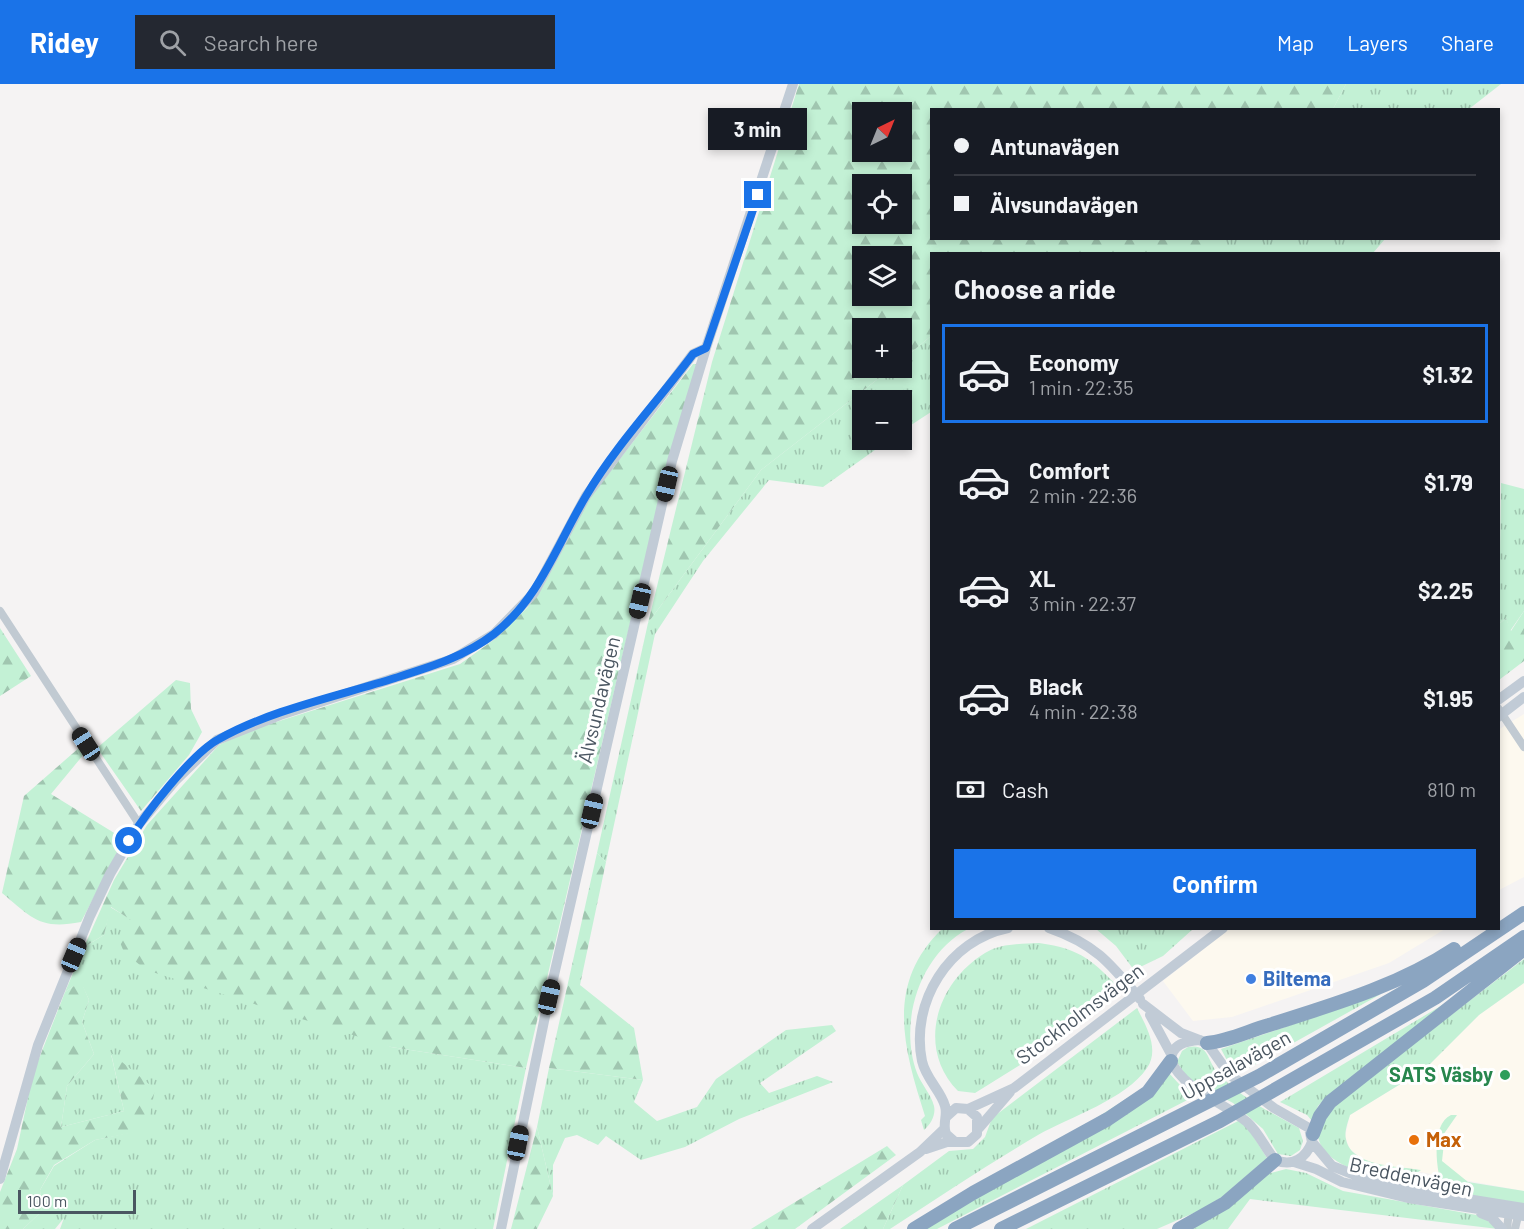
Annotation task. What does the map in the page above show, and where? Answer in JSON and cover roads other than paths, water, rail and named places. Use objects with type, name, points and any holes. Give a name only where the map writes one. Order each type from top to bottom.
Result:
[{"type":"highway","points":[[1500,919],[1524,903]]},
{"type":"highway","name":"Uppsalavägen","points":[[1500,929],[1524,913]]},
{"type":"highway","points":[[1204,1041],[1233,1038],[1357,997],[1418,970],[1483,930]]},
{"type":"highway","name":"Uppsalavägen","points":[[955,1229],[1259,1076],[1423,981],[1499,930]]},
{"type":"highway","name":"Uppsalavägen","points":[[1001,1229],[1220,1121],[1435,998],[1524,937]]},
{"type":"highway","points":[[1312,1138],[1320,1116],[1330,1102],[1524,949]]},
{"type":"highway","points":[[914,1229],[973,1192],[1108,1119],[1148,1092],[1171,1057]]},
{"type":"highway","points":[[1179,1229],[1225,1203],[1275,1160]]},
{"type":"street","name":"Älvsundavägen","points":[[501,1229],[549,997],[672,461],[706,348],[793,84]]},
{"type":"street","points":[[0,1179],[38,1045],[90,916],[110,874],[139,824],[175,781],[217,740],[280,714],[453,659],[494,634],[534,593],[586,496],[607,465],[693,354],[706,348]]},
{"type":"street","points":[[0,611],[139,824]]},
{"type":"street","points":[[1500,699],[1524,681]]},
{"type":"street","points":[[1524,697],[1500,713],[1524,747]]},
{"type":"street","points":[[812,1229],[920,1152],[944,1129],[945,1105],[932,1086],[922,1064],[919,1041],[927,1001],[936,980],[951,959],[970,942],[999,930]]},
{"type":"street","points":[[1055,930],[1073,936],[1097,951],[1143,1004],[1181,1033],[1204,1041]]},
{"type":"street","name":"Stockholmsvägen","points":[[1165,971],[1210,930]]},
{"type":"street","name":"Stockholmsvägen","points":[[979,1128],[1014,1088],[1220,930]]},
{"type":"street","points":[[1143,1004],[1171,1057],[1176,1072],[1186,1082],[1248,1124],[1275,1160]]},
{"type":"street","points":[[1171,1057],[1176,1047],[1186,1041],[1204,1041]]},
{"type":"street","name":"Breddenvägen","points":[[1204,1041],[1230,1074],[1274,1108],[1303,1122],[1332,1166],[1354,1175],[1411,1190],[1517,1211]]},
{"type":"street","points":[[920,1152],[946,1142],[968,1142],[979,1128],[977,1117],[932,1086]]},
{"type":"street","name":"Stockholmsvägen","points":[[965,1108],[1014,1088]]},
{"type":"street","points":[[946,1117],[956,1108],[965,1108]]},
{"type":"street","points":[[944,1129],[955,1142]]},
{"type":"street","points":[[1294,1162],[1306,1153],[1312,1138]]},
{"type":"street","name":"Breddenvägen","points":[[1275,1160],[1294,1162],[1316,1169],[1342,1182],[1408,1198],[1470,1208],[1517,1211]]},
{"type":"street","points":[[1470,1208],[1491,1217],[1504,1229],[1517,1211]]},
{"type":"street","points":[[1515,1229],[1517,1211]]},
{"type":"place","name":"Biltema","points":[[1251,979]]},
{"type":"place","name":"SATS Väsby","points":[[1505,1075]]},
{"type":"place","name":"Max","points":[[1414,1140]]}]
